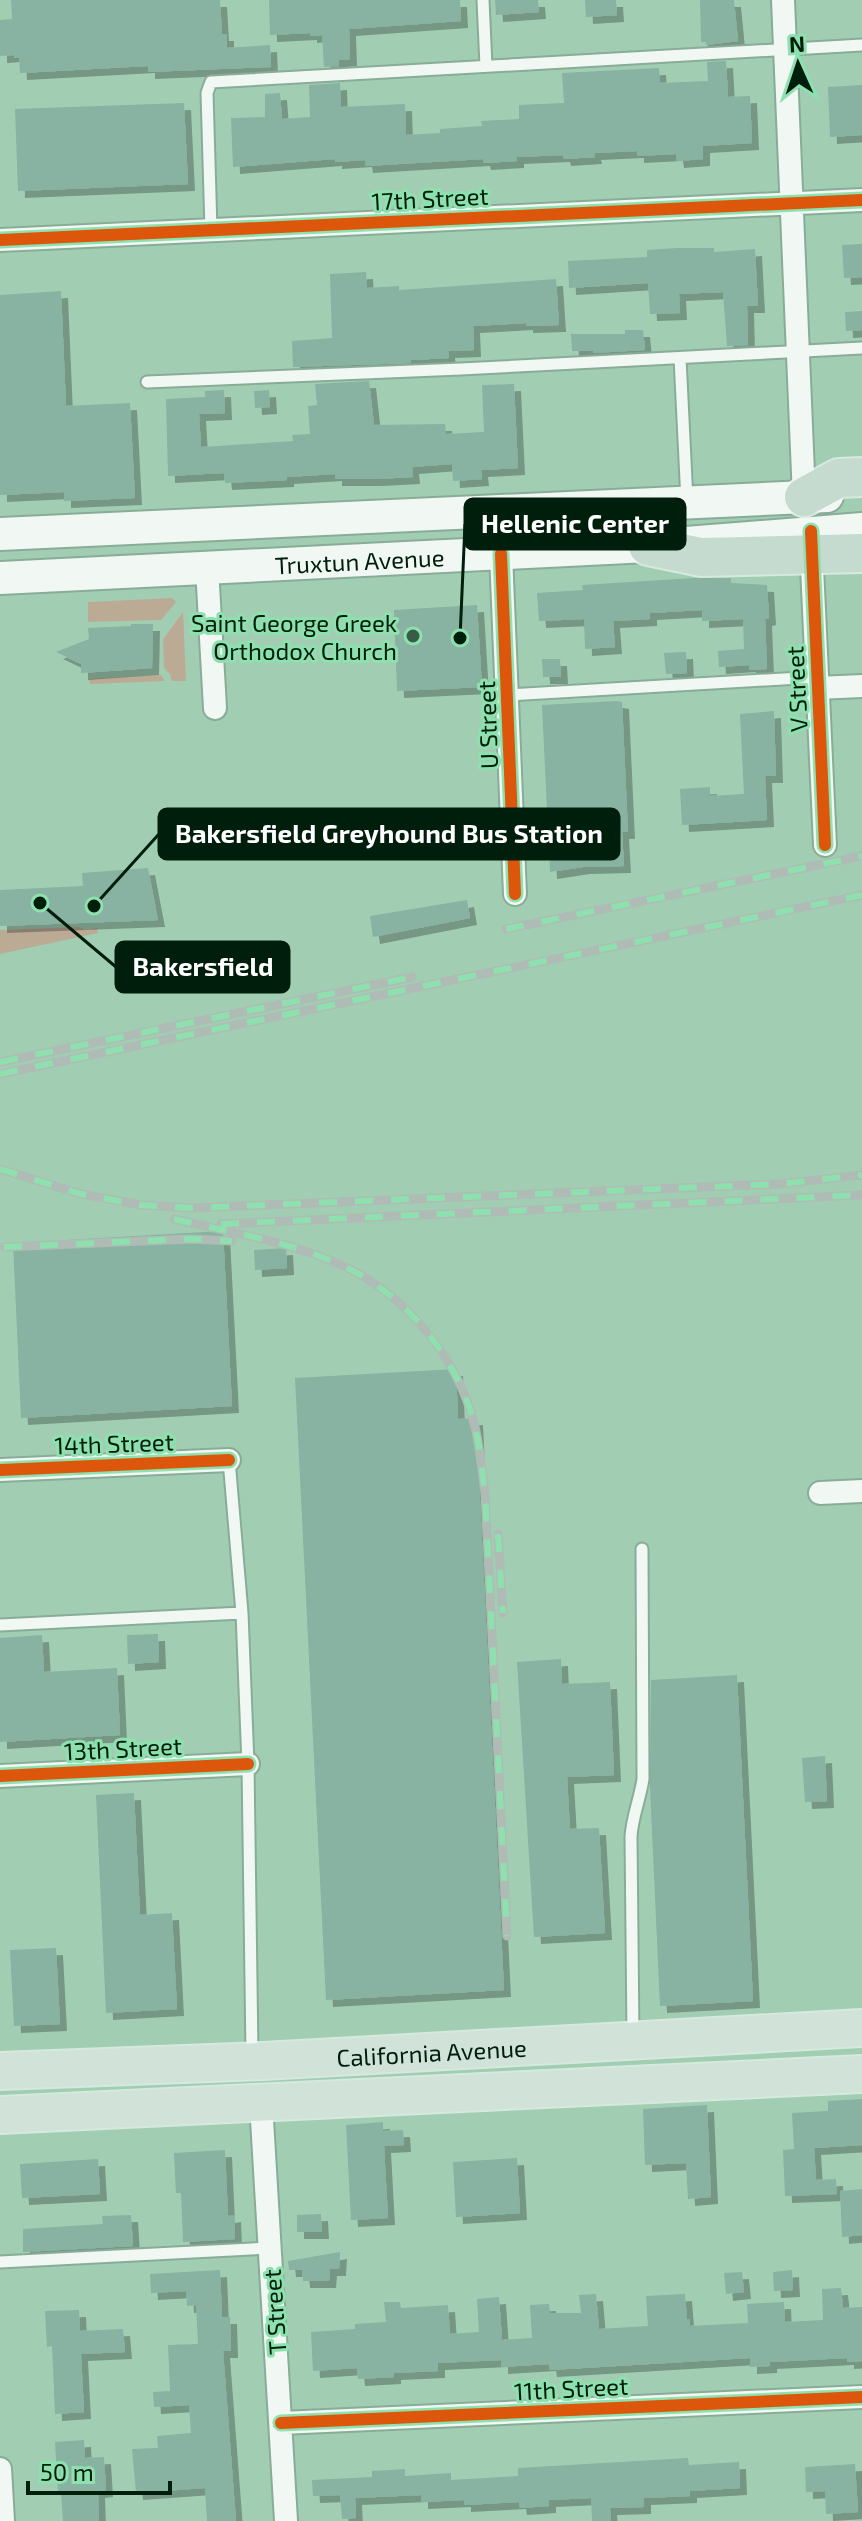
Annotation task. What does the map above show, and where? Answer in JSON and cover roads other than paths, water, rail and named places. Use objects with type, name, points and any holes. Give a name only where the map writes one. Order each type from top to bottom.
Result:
[{"type":"highway","points":[[808,528],[839,478],[862,477]]},
{"type":"highway","points":[[648,546],[701,557],[808,528],[862,553]]},
{"type":"main road","name":"Truxtun Avenue","points":[[808,528],[862,495]]},
{"type":"main road","name":"Truxtun Avenue","points":[[0,534],[687,502],[808,528],[862,529]]},
{"type":"main road","points":[[648,546],[683,530],[773,520],[786,515],[808,528]]},
{"type":"main road","name":"Truxtun Avenue","points":[[0,578],[648,546]]},
{"type":"main road","name":"California Avenue","points":[[0,2071],[356,2056],[862,2028]]},
{"type":"main road","points":[[504,2091],[536,2071],[626,2060],[633,2055],[634,2041]]},
{"type":"main road","points":[[261,2103],[262,2089],[267,2080],[329,2072],[356,2056]]},
{"type":"main road","name":"California Avenue","points":[[0,2115],[862,2074]]},
{"type":"street","name":"V Street","points":[[783,0],[790,203],[825,845]]},
{"type":"street","name":"17th Street","points":[[0,240],[862,200]]},
{"type":"street","name":"U Street","points":[[501,554],[515,894]]},
{"type":"street","points":[[207,568],[215,708]]},
{"type":"street","points":[[817,683],[862,686]]},
{"type":"street","name":"14th Street","points":[[0,1470],[229,1460]]},
{"type":"street","points":[[820,1493],[862,1491]]},
{"type":"street","name":"13th Street","points":[[0,1776],[248,1764]]},
{"type":"street","name":"T Street","points":[[261,2103],[286,2521]]},
{"type":"street","name":"11th Street","points":[[281,2423],[862,2397]]},
{"type":"street","points":[[0,2469],[3,2521]]},
{"type":"lane","points":[[483,0],[486,66]]},
{"type":"lane","points":[[211,230],[207,93],[211,82],[862,45]]},
{"type":"lane","points":[[147,382],[862,348]]},
{"type":"lane","points":[[680,358],[687,502]]},
{"type":"lane","points":[[508,695],[817,683]]},
{"type":"lane","points":[[229,1460],[242,1613],[248,1764],[252,2061]]},
{"type":"lane","points":[[634,2041],[631,1837],[632,1820],[643,1779],[642,1549]]},
{"type":"lane","points":[[0,1625],[242,1613]]},
{"type":"lane","points":[[0,2262],[270,2248]]},
{"type":"railway","points":[[506,929],[862,856]]},
{"type":"railway","points":[[0,1074],[862,895]]},
{"type":"railway","points":[[0,1062],[412,977]]},
{"type":"railway","points":[[0,1169],[81,1194],[141,1205],[191,1208],[779,1184],[862,1175]]},
{"type":"railway","points":[[221,1224],[862,1195]]},
{"type":"railway","points":[[174,1219],[290,1246],[353,1271],[378,1286],[421,1325],[454,1373],[475,1427],[485,1493],[507,1936]]},
{"type":"railway","points":[[4,1247],[190,1239],[232,1241]]},
{"type":"railway","points":[[498,1534],[503,1613]]},
{"type":"place","name":"Saint George Greek Orthodox Church","points":[[413,636]]},
{"type":"place","name":"Hellenic Center","points":[[460,638]]},
{"type":"place","name":"Bakersfield","points":[[40,903]]},
{"type":"place","name":"Bakersfield Greyhound Bus Station","points":[[94,906]]}]
